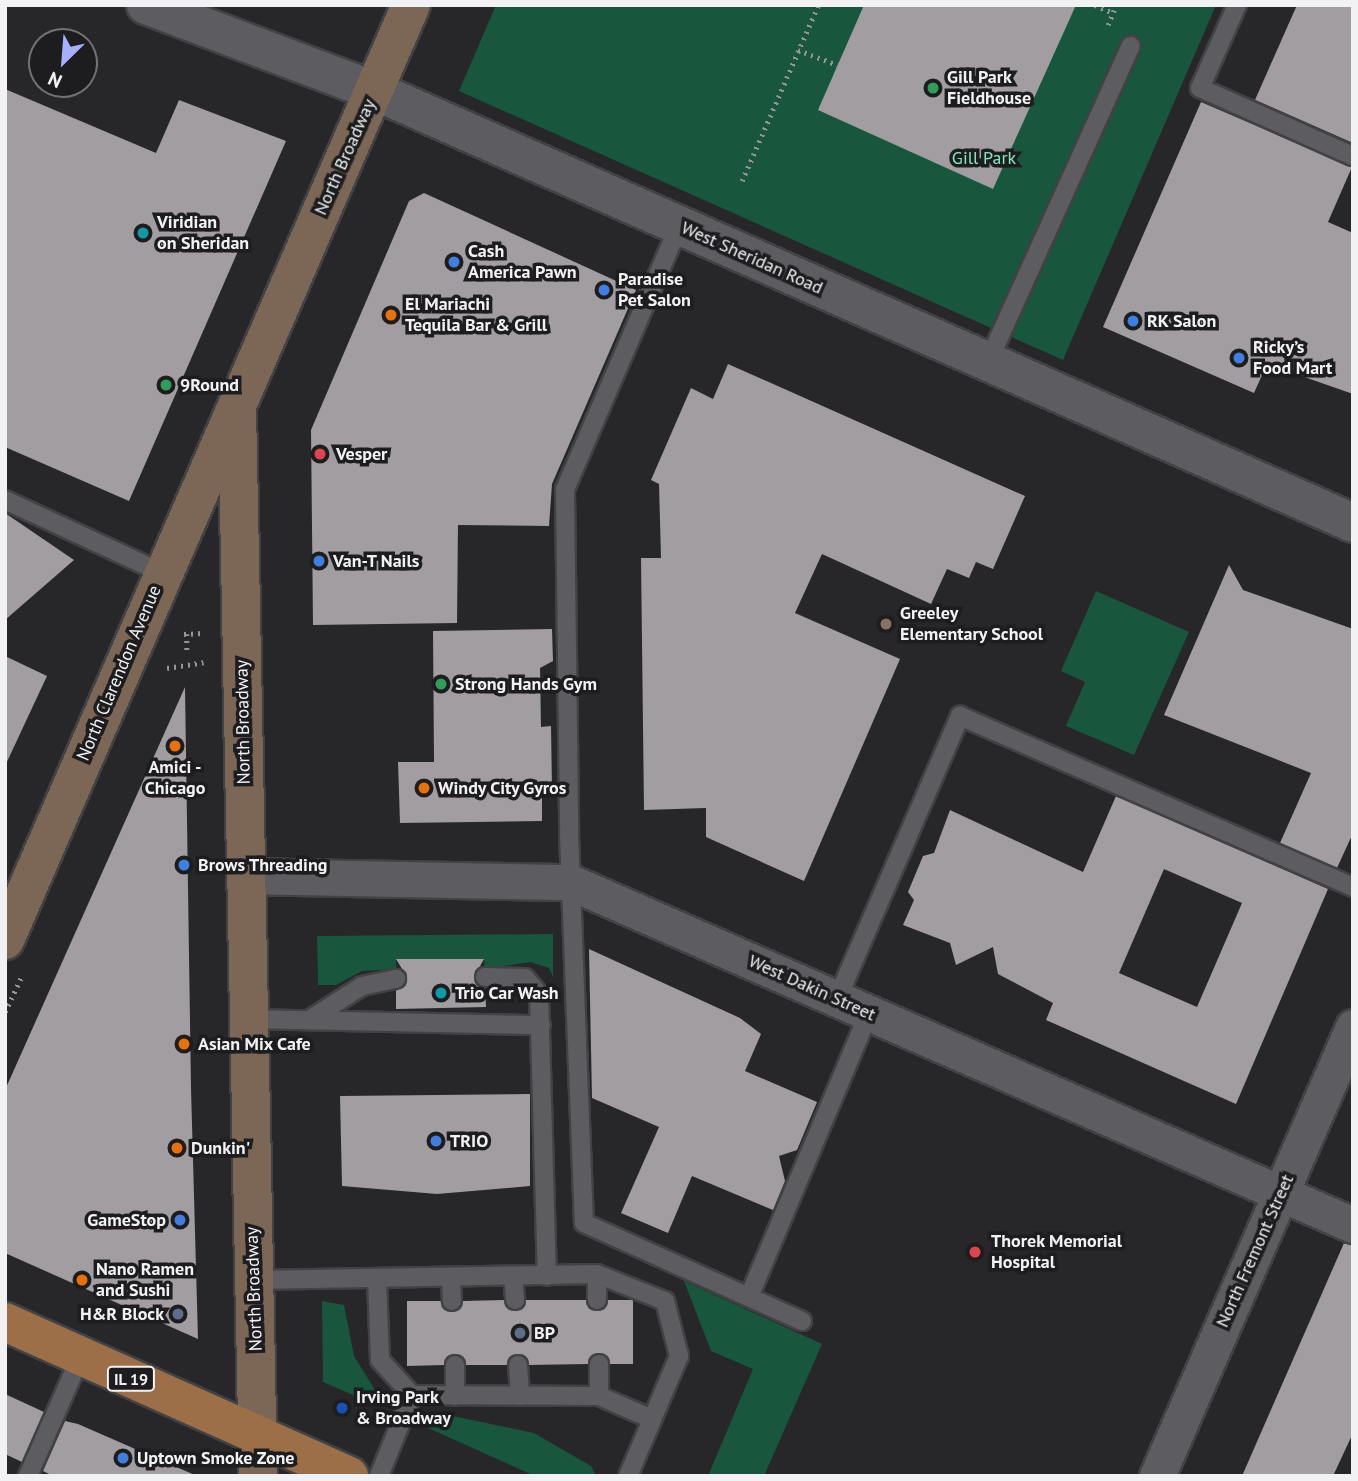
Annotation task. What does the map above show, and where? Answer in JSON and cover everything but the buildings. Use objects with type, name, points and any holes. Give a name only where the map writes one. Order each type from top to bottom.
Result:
[{"type":"main road","name":"North Broadway","points":[[258,1476],[244,876],[237,407],[411,5]]},
{"type":"main road","name":"North Clarendon Avenue","points":[[5,940],[162,573],[237,407]]},
{"type":"main road","name":"IL 19","points":[[5,1322],[349,1476]]},
{"type":"street","name":"West Sheridan Road","points":[[146,5],[374,91],[1353,523]]},
{"type":"street","name":"West Dakin Street","points":[[244,876],[570,882],[1353,1224]]},
{"type":"street","name":"North Fremont Street","points":[[1160,1475],[1353,1027]]},
{"type":"lane","points":[[1237,5],[1200,88],[1353,156]]},
{"type":"lane","points":[[988,362],[1131,46]]},
{"type":"lane","points":[[679,226],[565,489],[570,882],[584,1223],[802,1321]]},
{"type":"lane","points":[[5,500],[162,573]]},
{"type":"lane","points":[[837,999],[960,716],[1353,887]]},
{"type":"lane","points":[[485,977],[535,984],[541,1025],[547,1276]]},
{"type":"lane","points":[[309,1020],[362,986],[396,979]]},
{"type":"lane","points":[[749,1297],[869,1013]]},
{"type":"lane","points":[[248,1019],[541,1025]]},
{"type":"lane","points":[[254,1280],[597,1274],[665,1301],[679,1356],[628,1476]]},
{"type":"lane","points":[[597,1274],[597,1300]]},
{"type":"lane","points":[[513,1276],[515,1300]]},
{"type":"lane","points":[[451,1277],[452,1301]]},
{"type":"lane","points":[[377,1279],[380,1360],[412,1395],[599,1396],[652,1419]]},
{"type":"lane","points":[[28,1476],[81,1356]]},
{"type":"lane","points":[[599,1364],[599,1396]]},
{"type":"lane","points":[[455,1365],[456,1396]]},
{"type":"lane","points":[[518,1365],[520,1396]]},
{"type":"lane","points":[[379,1476],[412,1395]]},
{"type":"path","points":[[742,181],[818,5]]},
{"type":"path","points":[[1096,5],[1113,13]]},
{"type":"path","points":[[798,50],[838,65]]},
{"type":"path","points":[[187,634],[187,651]]},
{"type":"green space","name":"Gill Park","points":[[496,5],[1216,5],[1063,360],[459,91]]},
{"type":"green space","points":[[1096,591],[1189,632],[1134,755],[1066,726],[1085,682],[1061,671]]},
{"type":"green space","points":[[553,934],[553,977],[549,968],[530,962],[485,969],[484,959],[396,959],[396,969],[362,971],[336,985],[318,985],[317,936]]},
{"type":"green space","points":[[684,1281],[822,1344],[764,1476],[708,1476],[753,1369],[711,1351]]},
{"type":"green space","points":[[322,1301],[344,1305],[354,1356],[375,1390],[374,1404],[323,1382]]},
{"type":"green space","points":[[448,1415],[534,1433],[591,1466],[596,1476],[535,1476],[428,1428]]},
{"type":"place","name":"Gill Park Fieldhouse","points":[[933,88]]},
{"type":"place","name":"Viridian on Sheridan","points":[[143,233]]},
{"type":"place","name":"Cash America Pawn","points":[[454,262]]},
{"type":"place","name":"Paradise Pet Salon","points":[[604,290]]},
{"type":"place","name":"El Mariachi Tequila Bar & Grill","points":[[391,315]]},
{"type":"place","name":"RK Salon","points":[[1133,321]]},
{"type":"place","name":"Ricky’s Food Mart","points":[[1239,358]]},
{"type":"place","name":"9Round","points":[[166,385]]},
{"type":"place","name":"Vesper","points":[[320,454]]},
{"type":"place","name":"Van-T Nails","points":[[319,561]]},
{"type":"place","name":"Greeley Elementary School","points":[[886,624]]},
{"type":"place","name":"Strong Hands Gym","points":[[441,684]]},
{"type":"place","name":"Amici - Chicago","points":[[175,746]]},
{"type":"place","name":"Windy City Gyros","points":[[424,788]]},
{"type":"place","name":"Brows Threading","points":[[184,865]]},
{"type":"place","name":"Trio Car Wash","points":[[441,993]]},
{"type":"place","name":"Asian Mix Cafe","points":[[184,1044]]},
{"type":"place","name":"TRIO","points":[[436,1141]]},
{"type":"place","name":"Dunkin'","points":[[177,1148]]},
{"type":"place","name":"GameStop","points":[[180,1220]]},
{"type":"place","name":"Thorek Memorial Hospital","points":[[975,1252]]},
{"type":"place","name":"Nano Ramen and Sushi","points":[[82,1280]]},
{"type":"place","name":"H&R Block","points":[[178,1314]]},
{"type":"place","name":"BP","points":[[520,1333]]},
{"type":"place","name":"Irving Park & Broadway","points":[[342,1408]]},
{"type":"place","name":"Uptown Smoke Zone","points":[[123,1458]]}]
